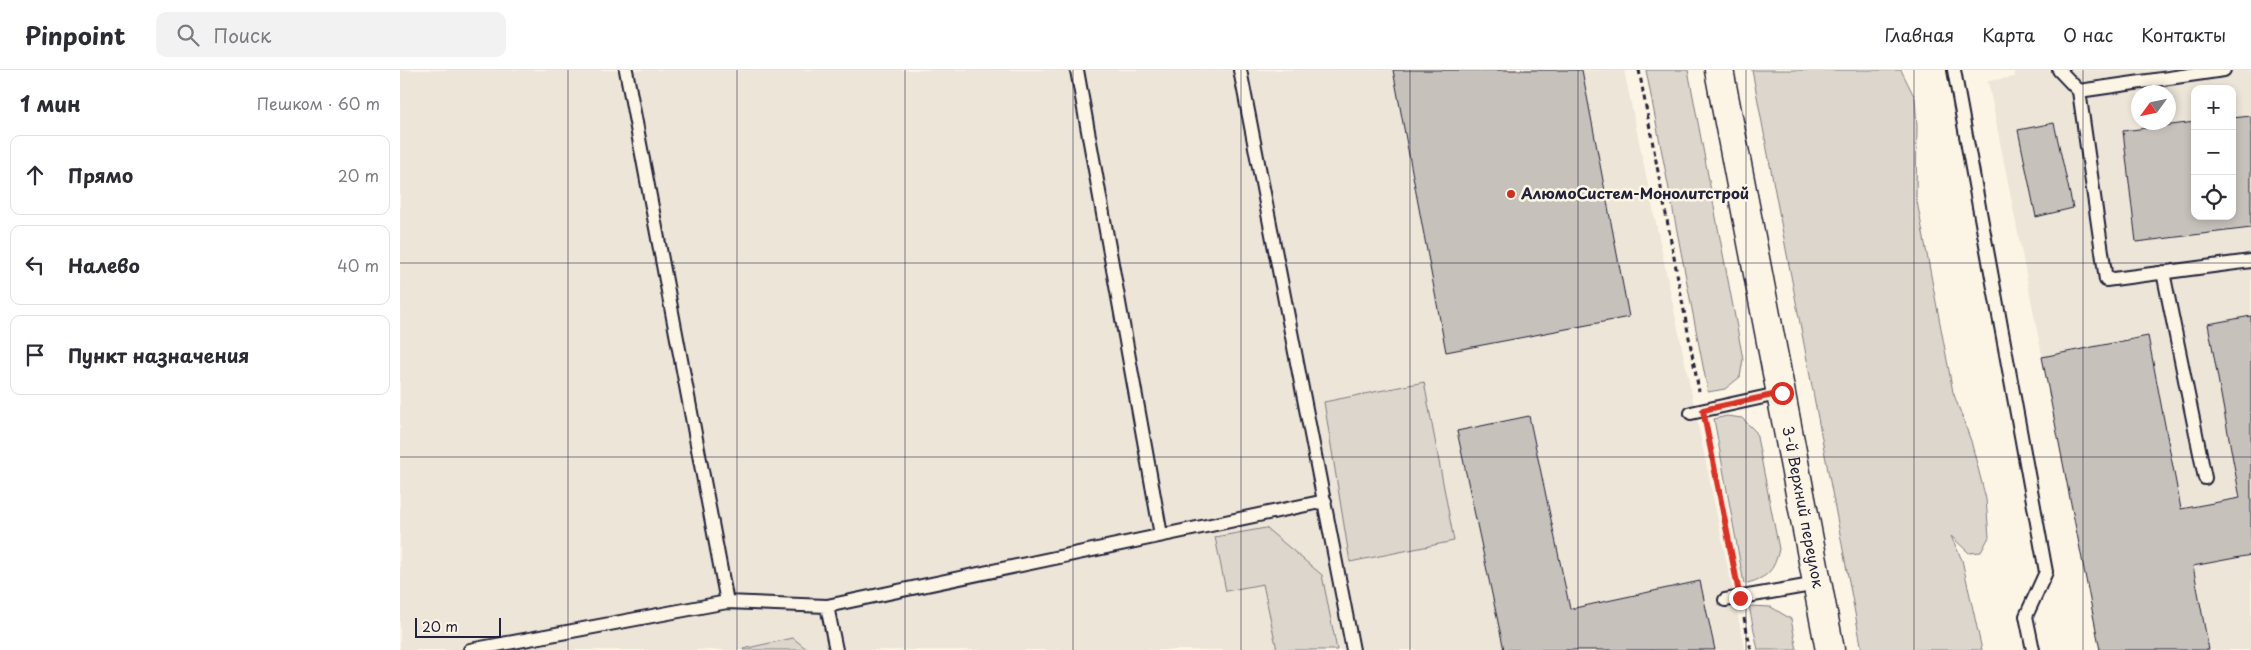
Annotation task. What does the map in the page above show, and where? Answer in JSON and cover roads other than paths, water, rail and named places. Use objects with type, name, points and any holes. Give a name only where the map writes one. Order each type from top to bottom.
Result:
[{"type":"street","name":"3-й Верхний переулок","points":[[1720,70],[1830,650]]},
{"type":"lane","points":[[626,70],[727,602]]},
{"type":"lane","points":[[1077,70],[1161,535]]},
{"type":"lane","points":[[1240,70],[1353,650]]},
{"type":"lane","points":[[1954,70],[2046,572],[2026,616],[2032,650]]},
{"type":"lane","points":[[2060,70],[2079,91],[2106,280],[2251,261]]},
{"type":"lane","points":[[2079,91],[2224,70]]},
{"type":"lane","points":[[2163,272],[2204,478]]},
{"type":"lane","points":[[1697,412],[1782,393]]},
{"type":"lane","points":[[470,650],[727,602],[827,606],[1324,501]]},
{"type":"lane","points":[[1725,600],[1817,584]]},
{"type":"lane","points":[[827,606],[836,650]]},
{"type":"place","name":"АлюмоСистем-Монолитстрой","points":[[1511,194]]}]
